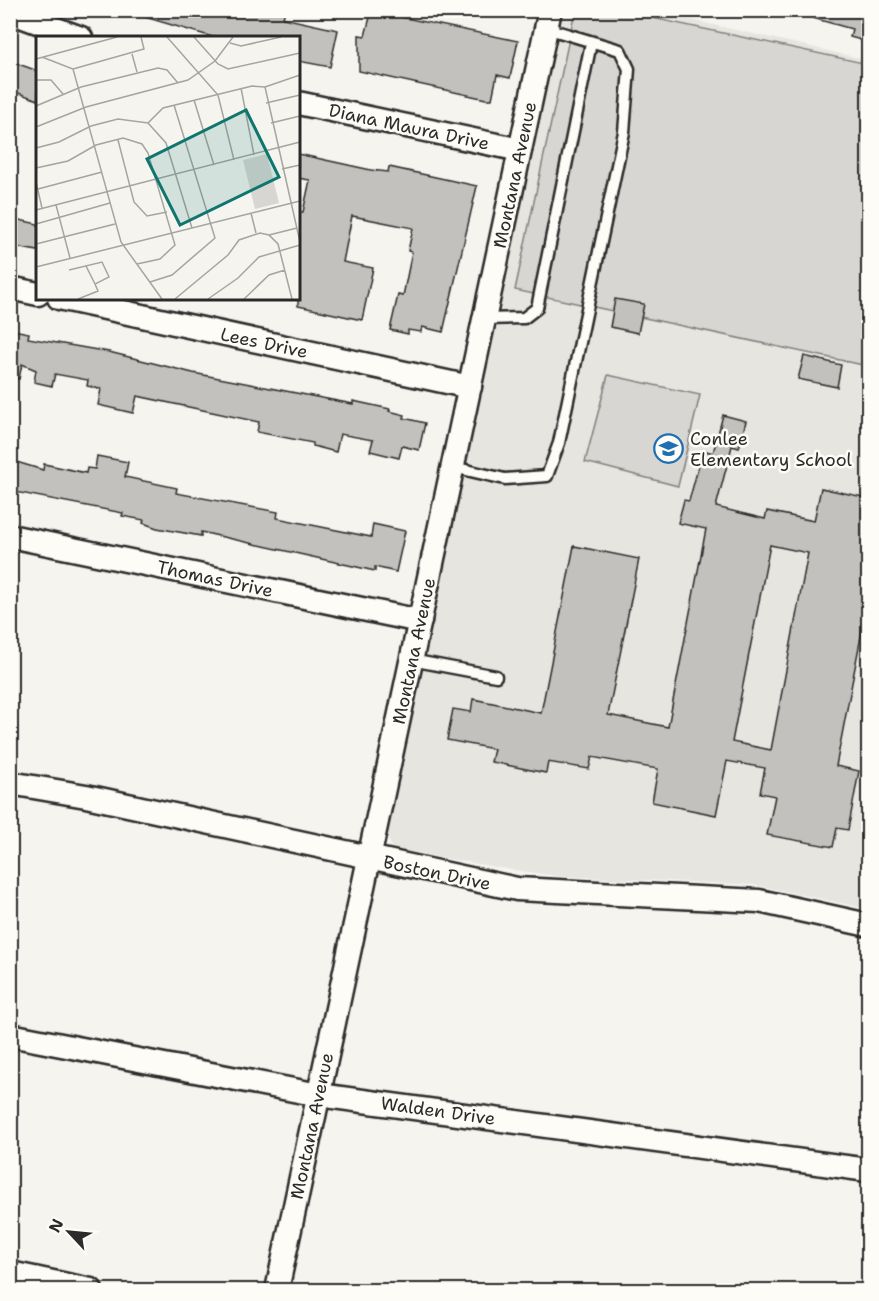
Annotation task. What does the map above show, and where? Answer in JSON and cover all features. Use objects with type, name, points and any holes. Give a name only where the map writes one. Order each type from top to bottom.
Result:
[{"type":"street","points":[[10,12],[76,36]]},
{"type":"street","name":"Montana Avenue","points":[[277,1290],[548,19]]},
{"type":"street","name":"Diana Maura Drive","points":[[300,103],[520,150]]},
{"type":"street","points":[[10,288],[36,294]]},
{"type":"street","name":"Lees Drive","points":[[68,300],[470,387]]},
{"type":"street","name":"Thomas Drive","points":[[10,536],[420,621]]},
{"type":"street","name":"Boston Drive","points":[[10,783],[86,796],[517,889],[759,901],[868,925]]},
{"type":"street","name":"Walden Drive","points":[[10,1035],[319,1095],[868,1170]]},
{"type":"street","points":[[10,1274],[91,1290]]},
{"type":"lane","points":[[453,467],[505,479],[548,476],[558,443],[624,132],[629,69],[620,50],[591,43],[548,19]]},
{"type":"lane","points":[[484,319],[524,318],[537,308],[591,43]]},
{"type":"lane","points":[[411,660],[496,676]]},
{"type":"shaded area","name":"Conlee Elementary School","points":[[563,11],[652,11],[868,60],[868,909],[756,885],[557,876],[507,869],[393,849],[387,837]]},
{"type":"shaded area","points":[[575,11],[620,11],[868,64],[868,366],[515,290]]},
{"type":"shaded area","points":[[608,375],[700,395],[678,486],[585,462]]},
{"type":"building","points":[[139,10],[285,10],[283,18],[338,30],[330,67],[300,61],[300,36],[209,36],[138,15]]},
{"type":"building","points":[[372,10],[401,10],[400,17],[518,41],[510,78],[497,75],[492,99],[486,99],[359,71],[359,35],[365,36]]},
{"type":"building","points":[[803,10],[868,10],[868,42],[850,37],[852,29],[802,15]]},
{"type":"building","points":[[10,61],[36,70],[36,99],[10,90]]},
{"type":"building","points":[[300,154],[371,170],[388,172],[389,167],[477,186],[443,332],[422,327],[421,332],[408,330],[408,334],[390,330],[398,295],[403,296],[412,252],[408,251],[413,228],[352,216],[343,262],[373,268],[362,320],[298,306],[298,300],[300,300],[300,212],[303,212],[310,180],[300,178]]},
{"type":"building","points":[[10,218],[36,224],[36,251],[10,246]]},
{"type":"building","points":[[615,299],[644,304],[638,333],[610,327]]},
{"type":"building","points":[[13,330],[29,333],[28,338],[109,352],[193,373],[390,409],[389,411],[405,415],[404,418],[425,423],[419,450],[402,446],[399,458],[370,451],[373,440],[340,434],[336,452],[313,446],[313,443],[257,432],[259,422],[137,396],[133,413],[98,405],[101,389],[87,386],[88,380],[55,374],[52,386],[34,382],[36,370],[22,364],[19,379],[10,377],[10,332]]},
{"type":"building","points":[[804,356],[841,365],[837,387],[798,379]]},
{"type":"building","points":[[723,415],[746,421],[739,448],[732,446],[716,507],[765,519],[767,511],[814,521],[821,488],[868,498],[868,600],[836,766],[859,771],[848,830],[837,828],[833,847],[767,835],[775,796],[760,793],[765,768],[727,761],[716,815],[652,802],[658,769],[592,757],[589,769],[548,762],[546,773],[491,762],[494,749],[447,740],[453,709],[471,712],[473,699],[541,713],[574,546],[639,559],[608,715],[668,727],[706,529],[678,523],[684,500],[689,501],[703,450],[713,453]],"holes":[[[770,545],[808,553],[771,750],[732,742]]]},
{"type":"building","points":[[97,456],[128,462],[125,477],[177,488],[176,493],[278,512],[277,518],[371,537],[373,524],[405,531],[396,572],[375,567],[375,571],[201,532],[201,536],[157,528],[143,523],[144,520],[122,516],[123,513],[10,491],[10,460],[43,470],[44,464],[86,473],[87,468],[95,469]]},
{"type":"place","name":"Conlee Elementary School","points":[[669,449]]}]
